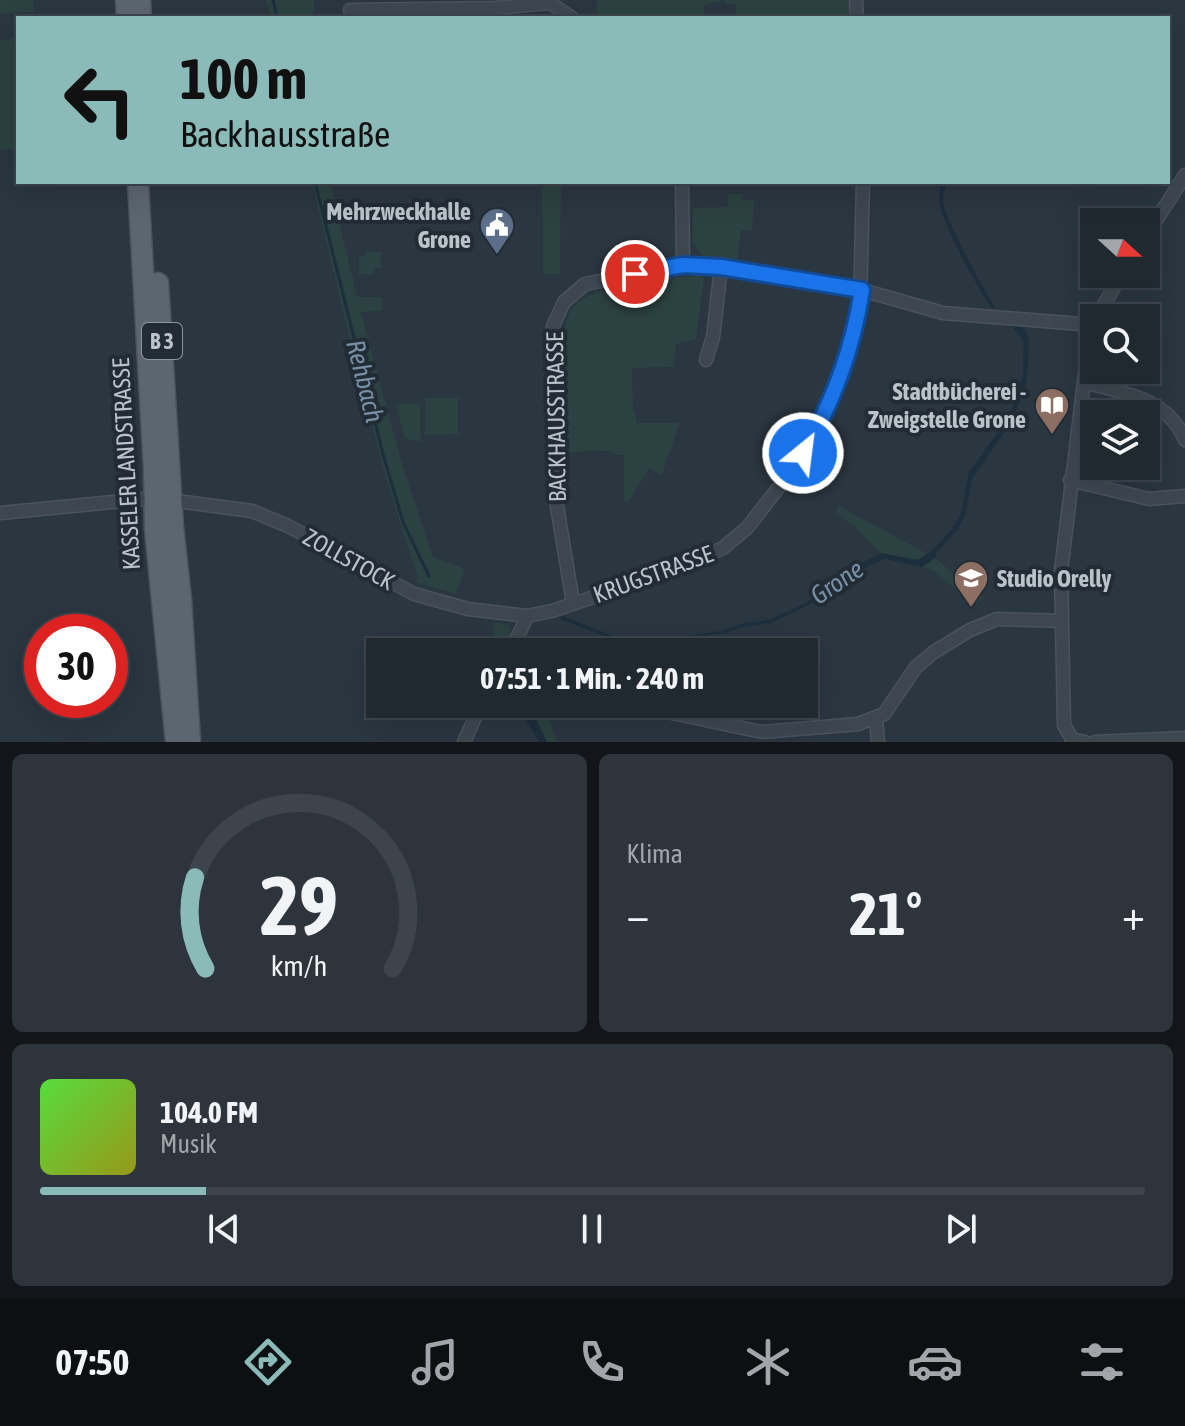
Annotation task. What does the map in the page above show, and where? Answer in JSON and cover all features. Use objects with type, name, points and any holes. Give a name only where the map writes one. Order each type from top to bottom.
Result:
[{"type":"main road","name":"KASSELER LANDSTRASSE","points":[[138,184],[163,499],[190,742]]},
{"type":"main road","name":"KASSELER LANDSTRASSE","points":[[151,184],[163,499],[162,618],[172,683],[176,742]]},
{"type":"street","points":[[350,10],[495,8],[550,2],[569,16]]},
{"type":"street","points":[[1160,214],[1185,175]]},
{"type":"street","points":[[682,184],[683,265]]},
{"type":"street","name":"KRUGSTRASSE","points":[[527,616],[699,560],[723,548],[747,528],[789,474],[824,416],[849,347],[862,290],[863,184]]},
{"type":"street","name":"BACKHAUSSTRASSE","points":[[573,603],[555,485],[553,326],[569,295],[585,284],[683,265],[721,267],[862,290],[943,313],[1080,321]]},
{"type":"street","points":[[706,360],[713,337],[721,267]]},
{"type":"street","points":[[1081,741],[1067,733],[1064,725],[1061,571],[1084,384]]},
{"type":"street","points":[[1091,384],[1150,401],[1166,411],[1180,427],[1185,440]]},
{"type":"street","points":[[1070,480],[1149,499],[1185,496]]},
{"type":"street","name":"ZOLLSTOCK","points":[[0,513],[163,499],[261,514],[414,594],[457,607],[527,616]]},
{"type":"street","points":[[517,638],[527,616]]},
{"type":"street","points":[[696,718],[762,732],[858,724],[876,718],[889,709],[916,667],[970,630],[997,619],[1062,621]]},
{"type":"street","points":[[464,742],[475,718]]},
{"type":"street","points":[[876,718],[878,742]]},
{"type":"street","points":[[1095,742],[1185,738]]},
{"type":"green space","points":[[0,0],[33,0],[34,12],[0,14]]},
{"type":"green space","points":[[266,0],[314,0],[314,16],[270,16]]},
{"type":"green space","points":[[597,0],[724,0],[704,5],[704,16],[597,16]]},
{"type":"green space","points":[[724,0],[849,0],[851,16],[736,16],[736,4],[726,4]]},
{"type":"green space","points":[[16,37],[16,149],[0,150],[0,41]]},
{"type":"green space","points":[[312,184],[330,184],[357,297],[382,297],[382,311],[361,312],[401,460],[433,557],[465,569],[456,594],[415,582],[418,578],[373,431]]},
{"type":"green space","points":[[542,184],[561,184],[560,274],[543,274]]},
{"type":"green space","points":[[728,194],[742,194],[742,200],[754,200],[752,230],[741,230],[737,262],[703,256],[693,243],[693,208],[728,207]]},
{"type":"green space","points":[[365,251],[381,252],[381,268],[375,268],[374,274],[359,274],[359,257],[365,256]]},
{"type":"green space","points":[[702,276],[696,339],[676,344],[674,367],[632,368],[636,423],[680,423],[662,475],[649,468],[628,503],[624,501],[624,455],[615,455],[611,451],[564,452],[561,379],[566,323],[579,302],[593,293],[630,283]]},
{"type":"green space","points":[[425,398],[458,398],[458,434],[425,435]]},
{"type":"green space","points":[[396,404],[420,404],[421,442],[404,438]]},
{"type":"green space","points":[[839,506],[935,558],[983,597],[976,605],[933,571],[886,559],[856,528],[835,512]]},
{"type":"green space","points":[[494,622],[511,629],[511,638],[493,638]]},
{"type":"green space","points":[[525,718],[549,718],[557,742],[539,742]]},
{"type":"water","points":[[941,184],[947,184],[943,202],[945,210],[974,272],[995,306],[993,309],[953,239],[939,201]]},
{"type":"water","name":"Grone","points":[[1011,325],[1022,326],[1029,338],[1026,384],[1009,425],[972,479],[966,512],[959,528],[935,558],[922,567],[885,559],[855,572],[812,603],[771,623],[726,633],[674,638],[769,620],[809,601],[856,566],[881,553],[918,560],[933,550],[961,514],[969,472],[1009,417],[1023,377],[1024,341]]},
{"type":"water","points":[[562,616],[618,638],[610,638],[560,619]]},
{"type":"water","points":[[525,718],[536,718],[547,742],[539,742]]},
{"type":"waterway","name":"Rehbach","points":[[273,0],[277,16]]},
{"type":"waterway","name":"Rehbach","points":[[316,184],[383,454],[403,522],[429,576]]},
{"type":"place","name":"Mehrzweckhalle Grone","points":[[497,256]]},
{"type":"place","name":"Stadtbücherei - Zweigstelle Grone","points":[[1052,436]]},
{"type":"place","name":"Studio Orelly","points":[[971,609]]},
{"type":"route","points":[[635,274],[683,265],[721,267],[862,290],[839,380],[824,416],[803,453]]}]
